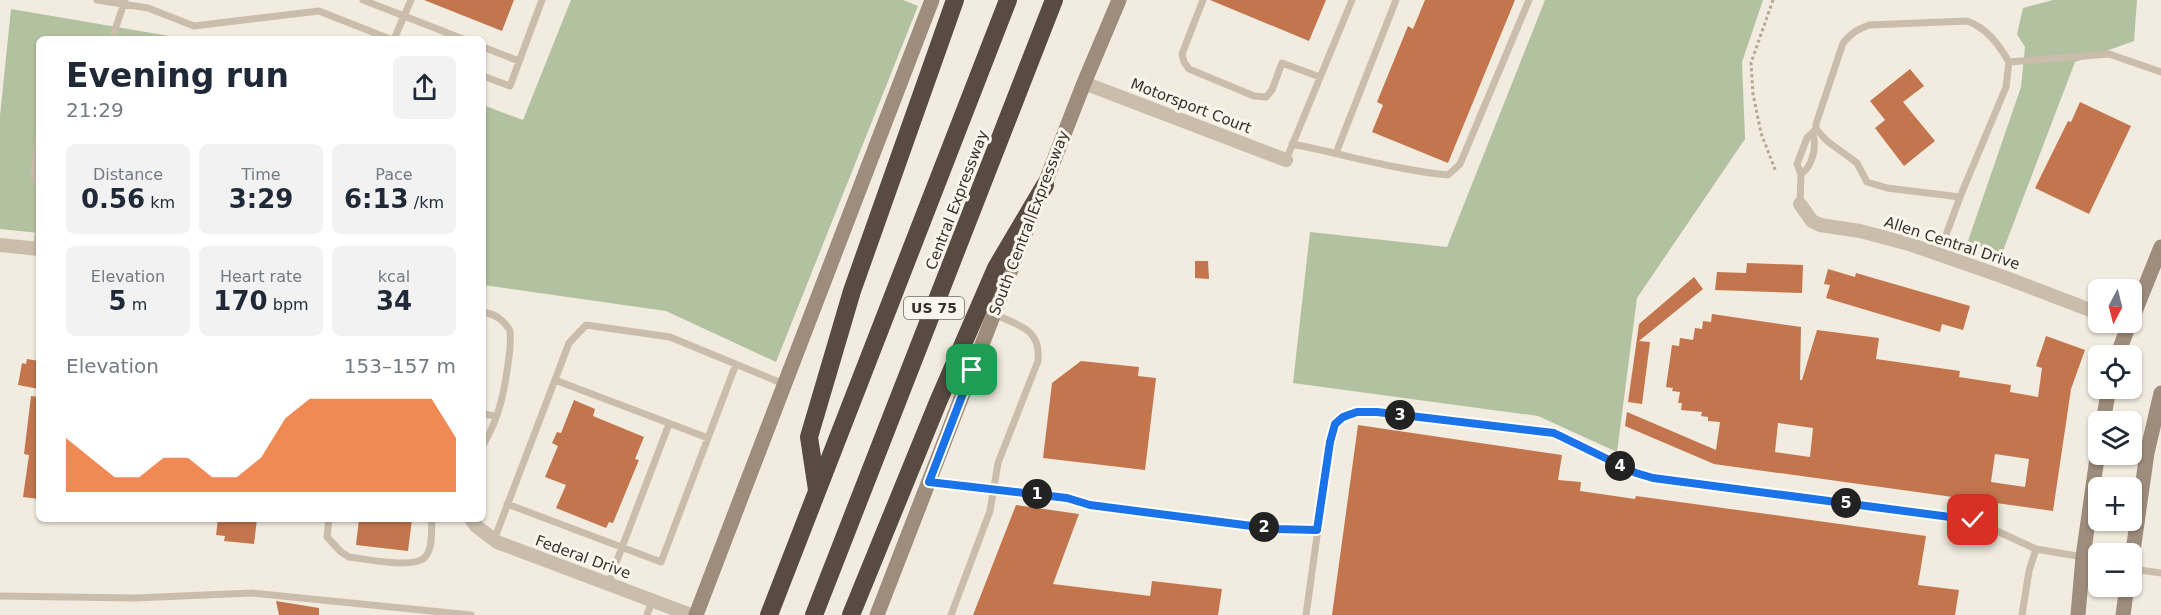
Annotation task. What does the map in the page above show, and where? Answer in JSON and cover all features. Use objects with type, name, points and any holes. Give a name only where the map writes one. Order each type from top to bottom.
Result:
[{"type":"highway","points":[[817,492],[809,437],[852,291],[955,0]]},
{"type":"highway","name":"Central Expressway","points":[[770,615],[1008,0]]},
{"type":"highway","name":"Central Expressway","points":[[814,615],[1054,0]]},
{"type":"highway","points":[[851,615],[938,402],[996,268],[1045,185]]},
{"type":"main road","points":[[696,615],[932,0]]},
{"type":"main road","name":"South Central Expressway","points":[[877,615],[1084,83],[1119,0]]},
{"type":"main road","points":[[2142,292],[2161,247]]},
{"type":"main road","points":[[2135,543],[2161,393]]},
{"type":"main road","points":[[2078,615],[2083,556],[2096,465]]},
{"type":"main road","points":[[2123,615],[2125,597]]},
{"type":"street","name":"Motorsport Court","points":[[1084,83],[1286,160]]},
{"type":"street","name":"Allen Central Drive","points":[[1800,204],[1812,221],[1820,225],[1860,231],[1939,254],[2088,309]]},
{"type":"street","points":[[0,245],[36,249]]},
{"type":"street","name":"Federal Drive","points":[[474,522],[494,540],[692,615]]},
{"type":"lane","points":[[97,0],[124,1],[194,26],[319,11],[384,36]]},
{"type":"lane","points":[[363,0],[455,36]]},
{"type":"lane","points":[[394,36],[411,0]]},
{"type":"lane","points":[[486,77],[510,86],[542,0]]},
{"type":"lane","points":[[1203,0],[1182,54],[1189,69],[1254,96],[1266,97],[1272,90],[1282,63],[1320,77]]},
{"type":"lane","points":[[1286,160],[1352,0]]},
{"type":"lane","points":[[1336,153],[1396,0]]},
{"type":"lane","points":[[1292,144],[1416,172],[1448,175],[1460,164],[1529,0]]},
{"type":"lane","points":[[113,36],[124,1]]},
{"type":"lane","points":[[1802,174],[1809,169],[1816,142],[1816,124],[1844,43],[1850,34],[1869,25],[1968,21],[1976,24],[1997,43],[2009,62],[2006,87],[1939,254]]},
{"type":"lane","points":[[486,48],[519,61]]},
{"type":"lane","points":[[2009,62],[2109,54],[2161,72]]},
{"type":"lane","points":[[1800,204],[1802,174],[1797,164],[1807,138],[1815,132]]},
{"type":"lane","points":[[1815,132],[1857,163],[1867,182],[1887,188],[1960,197]]},
{"type":"lane","points":[[36,157],[34,176],[36,181]]},
{"type":"lane","points":[[486,313],[501,318],[510,331],[510,349],[503,392],[486,440]]},
{"type":"lane","points":[[951,615],[990,511],[998,463],[1038,361],[1039,349],[1036,338],[1030,332],[994,314]]},
{"type":"lane","points":[[494,540],[569,343],[586,325],[670,337],[784,384]]},
{"type":"lane","points":[[507,504],[661,562],[736,364]]},
{"type":"lane","points":[[555,380],[708,438]]},
{"type":"lane","points":[[1306,615],[1330,442],[1335,424],[1343,417],[1357,412],[1377,412],[1554,433],[1636,473],[1653,478],[1973,520],[2036,549],[2083,556]]},
{"type":"lane","points":[[486,414],[496,416]]},
{"type":"lane","points":[[608,584],[669,424]]},
{"type":"lane","points":[[929,482],[994,488],[1067,498],[1090,505],[1275,529],[1317,530]]},
{"type":"lane","points":[[329,522],[327,537],[349,557],[409,563],[421,561],[427,555],[432,522]]},
{"type":"lane","points":[[2022,615],[2029,571],[2036,549]]},
{"type":"lane","points":[[2142,570],[2161,573]]},
{"type":"lane","points":[[0,596],[135,598],[252,593],[471,615]]},
{"type":"lane","points":[[647,615],[652,600]]},
{"type":"path","points":[[1773,0],[1751,63],[1753,94],[1761,133],[1776,172]]},
{"type":"green space","points":[[571,0],[903,0],[918,6],[776,362],[666,311],[486,285],[486,106],[523,120]]},
{"type":"green space","points":[[1545,0],[1763,0],[1742,62],[1745,139],[1637,298],[1617,452],[1538,416],[1293,383],[1310,232],[1447,247]]},
{"type":"green space","points":[[2053,0],[2137,0],[2134,41],[2075,62],[2001,256],[1968,241],[2021,87],[2025,47],[2017,34],[2023,8]]},
{"type":"green space","points":[[11,9],[169,36],[36,36],[36,233],[0,229],[0,116]]},
{"type":"building","points":[[424,0],[514,0],[502,31]]},
{"type":"building","points":[[1210,0],[1326,0],[1309,41]]},
{"type":"building","points":[[1425,0],[1515,0],[1448,163],[1372,132],[1383,105],[1377,102],[1408,26],[1413,29]]},
{"type":"building","points":[[1910,69],[1924,86],[1903,102],[1935,141],[1904,166],[1875,128],[1885,120],[1870,101]]},
{"type":"building","points":[[2080,102],[2131,126],[2089,214],[2035,188],[2068,121],[2071,122]]},
{"type":"building","points":[[1195,261],[1208,261],[1209,279],[1195,278]]},
{"type":"building","points":[[1747,263],[1803,265],[1802,293],[1715,290],[1717,272],[1746,273]]},
{"type":"building","points":[[1828,269],[1855,277],[1856,273],[1970,306],[1963,330],[1942,324],[1940,332],[1826,298],[1830,285],[1824,284]]},
{"type":"building","points":[[1694,277],[1703,289],[1639,341],[1650,342],[1642,404],[1628,402],[1639,324]]},
{"type":"building","points":[[1712,314],[1801,327],[1800,380],[1802,380],[1817,330],[1879,338],[1876,359],[1960,371],[1959,377],[2011,385],[2010,392],[2038,397],[2042,368],[2036,366],[2046,336],[2085,350],[2071,389],[2053,511],[1714,464],[1625,426],[1627,412],[1716,450],[1720,422],[1708,421],[1708,417],[1701,416],[1702,412],[1681,410],[1682,403],[1678,403],[1680,392],[1666,387],[1672,345],[1679,346],[1680,338],[1693,340],[1695,328],[1702,329],[1703,321],[1711,322]],"holes":[[[1778,423],[1813,428],[1810,457],[1775,452]],[[1995,454],[2029,459],[2025,487],[1991,482]]]},
{"type":"building","points":[[27,359],[36,360],[36,388],[18,385],[22,363],[26,364]]},
{"type":"building","points":[[1081,361],[1139,367],[1138,376],[1156,378],[1145,470],[1043,458],[1052,383]]},
{"type":"building","points":[[31,396],[36,397],[36,499],[23,497],[29,455],[24,454]]},
{"type":"building","points":[[574,400],[595,409],[593,416],[644,437],[635,459],[639,460],[613,523],[609,522],[606,528],[556,508],[566,485],[545,477],[558,446],[552,443],[557,432],[561,433]]},
{"type":"building","points":[[1358,425],[1562,455],[1558,480],[1581,482],[1580,491],[1635,499],[1636,496],[1926,536],[1918,585],[1959,590],[1955,615],[1332,615]]},
{"type":"building","points":[[1016,505],[1079,514],[1053,584],[1150,596],[1152,581],[1222,589],[1218,615],[973,615]]},
{"type":"building","points":[[218,522],[257,522],[254,544],[224,541],[225,536],[216,535]]},
{"type":"building","points":[[359,522],[412,522],[408,551],[356,545]]},
{"type":"building","points":[[276,601],[319,608],[319,615],[279,615]]},
{"type":"route","points":[[972,370],[929,482],[994,488],[1067,498],[1090,505],[1275,529],[1317,530],[1330,442],[1335,424],[1343,417],[1357,412],[1377,412],[1554,433],[1636,473],[1653,478],[1973,520]]}]
